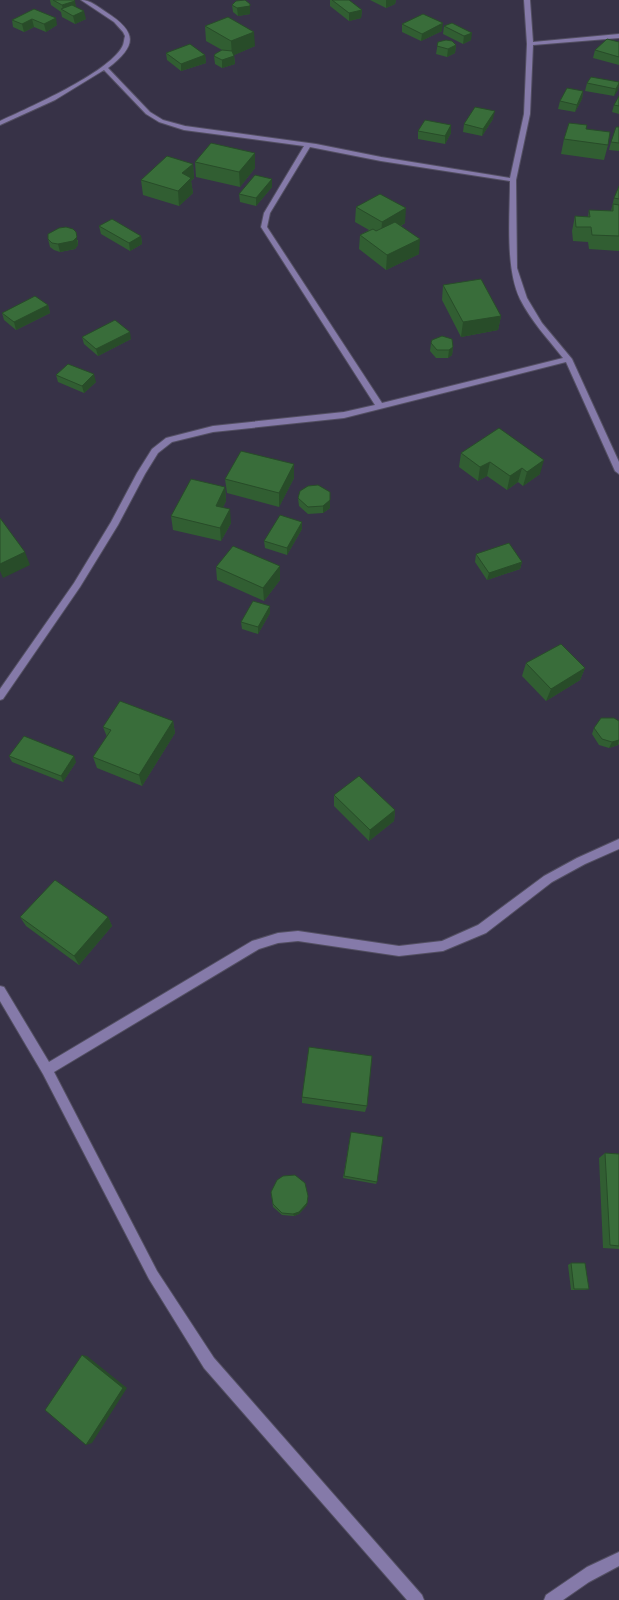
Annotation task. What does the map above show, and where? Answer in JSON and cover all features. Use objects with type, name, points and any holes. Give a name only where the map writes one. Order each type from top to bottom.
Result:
[{"type":"street","points":[[0,123],[50,101],[104,68],[124,51],[128,42],[128,34],[123,26],[84,0]]},
{"type":"street","points":[[527,0],[530,44],[527,114],[513,180],[514,268],[523,298],[540,324],[568,359],[619,471]]},
{"type":"street","points":[[530,44],[619,36]]},
{"type":"street","points":[[104,68],[140,106],[161,121],[184,128],[308,145],[513,180]]},
{"type":"street","points":[[308,145],[266,213],[264,228],[381,407]]},
{"type":"street","points":[[0,696],[76,585],[115,523],[150,458],[155,451],[169,440],[213,429],[344,415],[568,359]]},
{"type":"street","points":[[47,1070],[256,945],[278,938],[298,936],[399,951],[444,946],[482,929],[548,879],[582,860],[619,844]]},
{"type":"street","points":[[0,991],[47,1070],[154,1275],[209,1363],[417,1600]]},
{"type":"street","points":[[551,1600],[584,1576],[599,1567],[619,1559]]},
{"type":"building","points":[[53,0],[74,0],[75,1],[62,5]]},
{"type":"building","points":[[245,0],[250,6],[237,8],[232,5],[236,1]]},
{"type":"building","points":[[332,0],[349,0],[362,10],[349,13]]},
{"type":"building","points":[[72,5],[84,11],[73,16],[61,9]]},
{"type":"building","points":[[34,9],[56,18],[44,24],[32,19],[22,24],[12,20]]},
{"type":"building","points":[[423,14],[443,23],[422,34],[402,24]]},
{"type":"building","points":[[228,17],[254,32],[231,41],[205,26]]},
{"type":"building","points":[[452,23],[472,33],[464,36],[444,26]]},
{"type":"building","points":[[607,39],[619,42],[619,57],[595,50]]},
{"type":"building","points":[[452,41],[456,45],[448,49],[437,46],[438,42]]},
{"type":"building","points":[[190,44],[205,55],[181,64],[166,53]]},
{"type":"building","points":[[222,50],[232,51],[234,56],[222,60],[214,56]]},
{"type":"building","points":[[591,77],[619,83],[616,89],[587,83]]},
{"type":"building","points":[[567,88],[583,91],[577,105],[560,101]]},
{"type":"building","points":[[619,96],[619,106],[614,105]]},
{"type":"building","points":[[475,107],[495,111],[483,129],[464,124]]},
{"type":"building","points":[[425,120],[451,125],[445,136],[418,131]]},
{"type":"building","points":[[569,123],[587,125],[586,129],[610,132],[608,145],[564,139]]},
{"type":"building","points":[[616,127],[619,127],[619,143],[611,142]]},
{"type":"building","points":[[211,143],[255,153],[239,172],[195,162]]},
{"type":"building","points":[[167,156],[193,164],[182,173],[191,178],[178,191],[141,180]]},
{"type":"building","points":[[255,175],[272,179],[256,198],[239,194]]},
{"type":"building","points":[[619,186],[619,199],[614,198]]},
{"type":"building","points":[[380,194],[406,208],[382,222],[356,207]]},
{"type":"building","points":[[613,204],[619,205],[619,236],[592,235],[591,227],[576,227],[575,216],[590,217],[589,210],[613,211]]},
{"type":"building","points":[[112,219],[141,236],[129,243],[99,226]]},
{"type":"building","points":[[395,222],[420,239],[387,255],[360,235],[373,229],[376,231]]},
{"type":"building","points":[[66,227],[76,232],[77,237],[73,241],[58,244],[52,243],[48,239],[48,234],[59,228]]},
{"type":"building","points":[[481,279],[501,316],[463,322],[443,285]]},
{"type":"building","points":[[35,296],[48,305],[14,322],[2,313]]},
{"type":"building","points":[[115,320],[130,332],[96,349],[82,337]]},
{"type":"building","points":[[442,336],[452,339],[453,347],[449,350],[437,350],[431,343],[432,340]]},
{"type":"building","points":[[68,364],[94,374],[82,386],[56,375]]},
{"type":"building","points":[[499,428],[544,460],[527,472],[522,468],[510,476],[490,462],[480,467],[461,453]]},
{"type":"building","points":[[241,451],[294,464],[279,493],[225,479]]},
{"type":"building","points":[[191,479],[225,487],[216,506],[230,509],[220,528],[171,516]]},
{"type":"building","points":[[318,485],[330,492],[330,500],[323,506],[308,507],[298,498],[300,491],[308,486]]},
{"type":"building","points":[[280,515],[302,522],[287,548],[264,541]]},
{"type":"building","points":[[0,518],[25,552],[0,564]]},
{"type":"building","points":[[509,543],[522,562],[489,573],[476,554]]},
{"type":"building","points":[[233,546],[280,566],[263,588],[216,567]]},
{"type":"building","points":[[253,601],[270,606],[258,627],[241,622]]},
{"type":"building","points":[[561,644],[585,668],[551,689],[526,663]]},
{"type":"building","points":[[120,701],[173,721],[139,775],[93,757],[111,730],[103,727]]},
{"type":"building","points":[[601,718],[614,718],[619,721],[619,740],[612,742],[602,739],[594,728]]},
{"type":"building","points":[[24,736],[74,756],[61,776],[9,756]]},
{"type":"building","points":[[359,776],[395,810],[370,830],[334,795]]},
{"type":"building","points":[[55,880],[108,917],[74,956],[20,917]]},
{"type":"building","points":[[309,1047],[372,1056],[367,1106],[302,1097]]},
{"type":"building","points":[[351,1132],[383,1137],[377,1182],[344,1176]]},
{"type":"building","points":[[605,1153],[619,1154],[619,1246],[610,1245]]},
{"type":"building","points":[[295,1175],[305,1183],[308,1196],[307,1203],[299,1212],[293,1214],[282,1213],[273,1204],[271,1192],[277,1180],[283,1176]]},
{"type":"building","points":[[571,1263],[585,1263],[589,1289],[574,1289]]},
{"type":"building","points":[[82,1355],[123,1388],[86,1445],[45,1410]]}]
